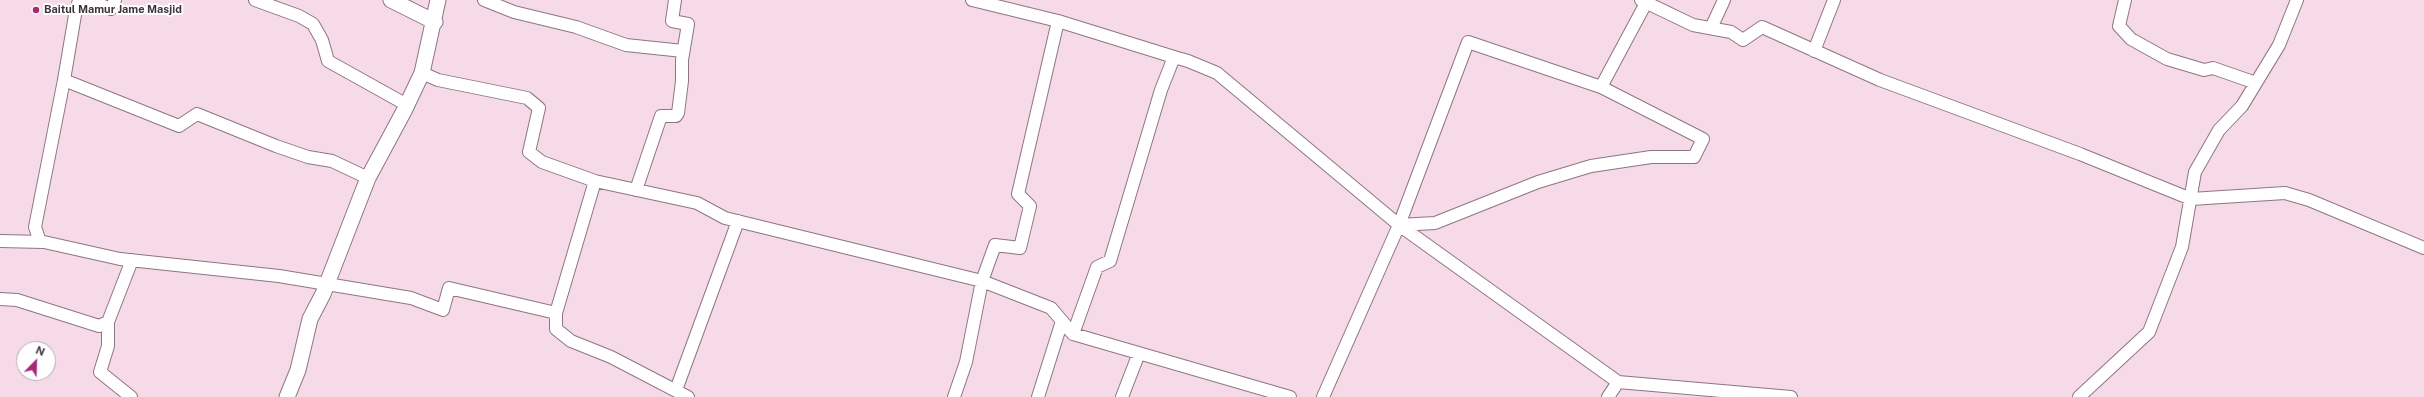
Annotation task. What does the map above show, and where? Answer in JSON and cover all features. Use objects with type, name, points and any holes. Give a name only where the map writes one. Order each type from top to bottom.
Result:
[{"type":"street","points":[[40,242],[35,227],[64,80],[75,15],[80,0]]},
{"type":"street","points":[[88,0],[111,9],[115,0]]},
{"type":"street","points":[[255,0],[299,16],[313,24],[322,40],[328,61],[407,106]]},
{"type":"street","points":[[391,0],[435,22]]},
{"type":"street","points":[[287,397],[298,370],[310,319],[326,284],[368,178],[407,106],[422,73],[435,22],[438,0]]},
{"type":"street","points":[[484,0],[506,4],[514,12],[576,27],[626,45],[683,51]]},
{"type":"street","points":[[636,190],[661,116],[676,116],[678,113],[683,51],[688,24],[672,21],[675,0]]},
{"type":"street","points":[[972,0],[1058,21],[1188,61],[1217,73],[1399,225],[1618,382],[1791,397]]},
{"type":"street","points":[[1711,28],[1724,0]]},
{"type":"street","points":[[1814,50],[1834,0]]},
{"type":"street","points":[[2125,0],[2119,26],[2130,39],[2167,59],[2204,70],[2213,68],[2256,84]]},
{"type":"street","points":[[2079,397],[2149,332],[2182,247],[2195,172],[2216,136],[2242,106],[2256,84],[2279,45],[2297,0]]},
{"type":"street","points":[[1601,87],[1644,2],[1693,25],[1731,32],[1743,40],[1762,27],[1880,80],[2080,154],[2191,199],[2285,193],[2309,200],[2424,248]]},
{"type":"street","points":[[954,397],[966,362],[982,281],[995,245],[1020,248],[1030,206],[1018,194],[1058,21]]},
{"type":"street","points":[[1323,397],[1399,225],[1468,42],[1601,87],[1703,139],[1694,157],[1650,157],[1591,166],[1538,182],[1435,223],[1399,225]]},
{"type":"street","points":[[1073,334],[1097,267],[1110,261],[1161,90],[1174,57]]},
{"type":"street","points":[[422,73],[438,80],[527,98],[539,108],[529,152],[542,162],[595,181],[697,203],[725,218],[982,281],[1051,308],[1073,334],[1290,397]]},
{"type":"street","points":[[64,80],[179,126],[197,114],[276,146],[308,157],[332,161],[368,178]]},
{"type":"street","points":[[595,181],[556,313],[556,329],[571,341],[611,357],[688,397]]},
{"type":"street","points":[[676,390],[738,221]]},
{"type":"street","points":[[0,241],[40,242],[132,260],[184,264],[326,284],[411,298],[443,310],[449,288],[556,313]]},
{"type":"street","points":[[131,397],[100,372],[108,346],[108,322],[132,260]]},
{"type":"street","points":[[0,299],[17,300],[99,326],[108,322]]},
{"type":"street","points":[[1038,397],[1062,321]]},
{"type":"street","points":[[1122,397],[1139,353]]},
{"type":"street","points":[[1608,397],[1618,382]]},
{"type":"place","name":"Baitul Mamur Jame Masjid","points":[[36,10]]}]
